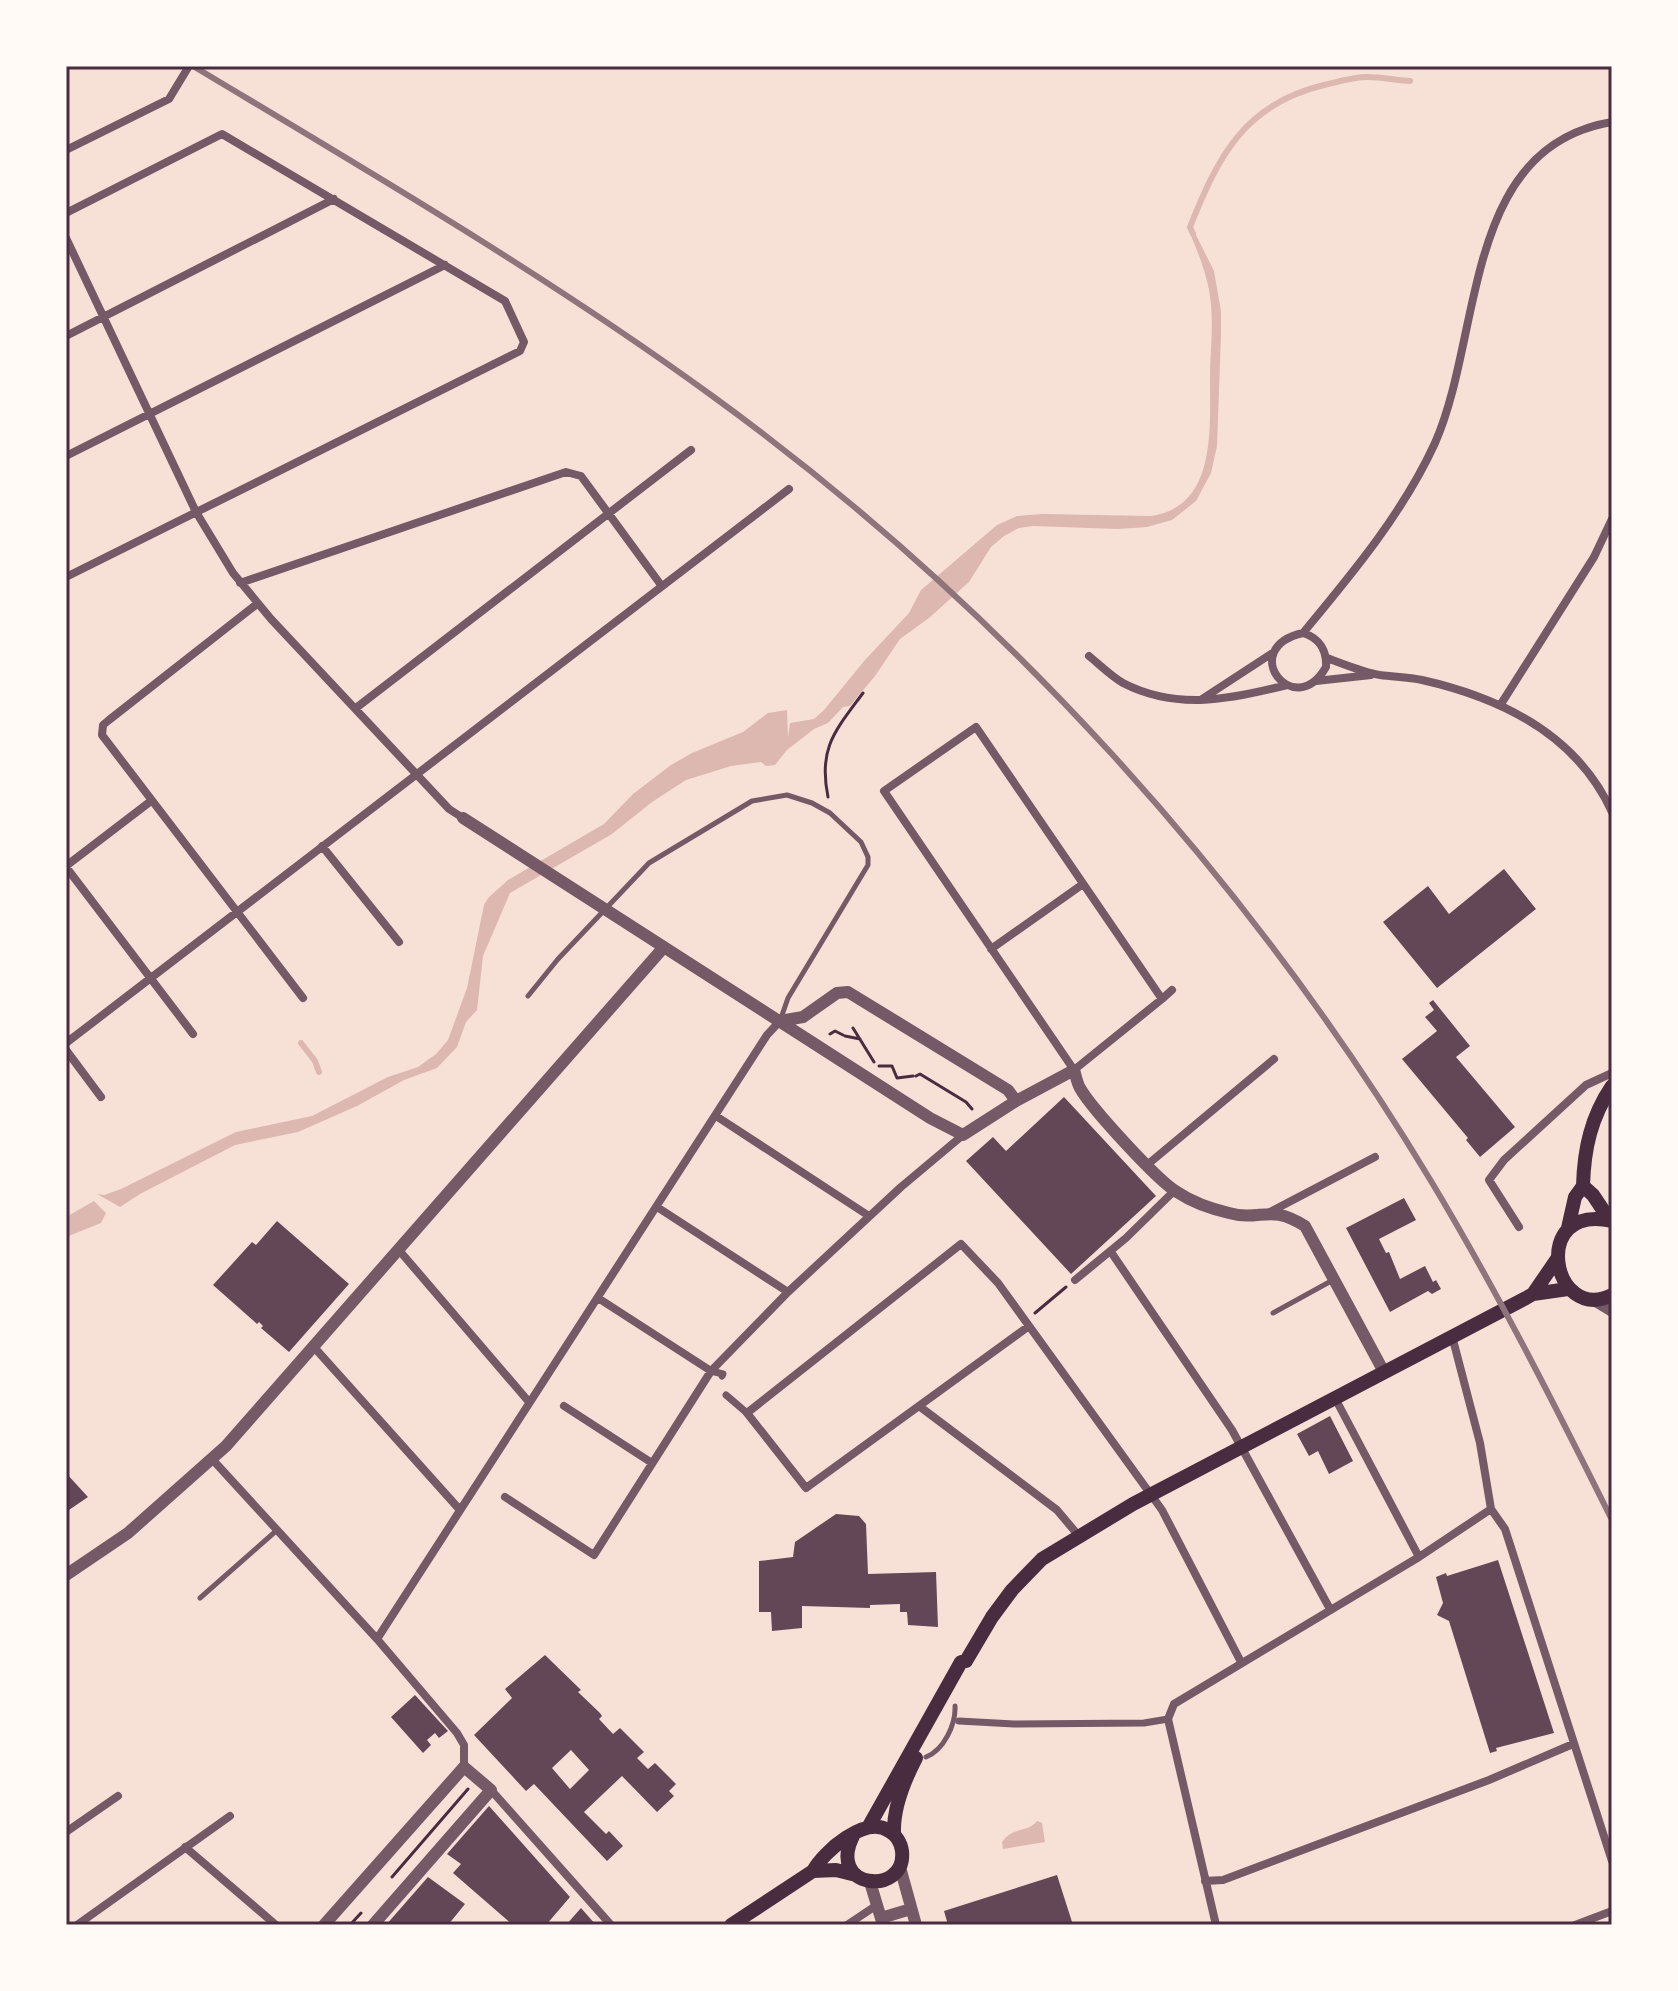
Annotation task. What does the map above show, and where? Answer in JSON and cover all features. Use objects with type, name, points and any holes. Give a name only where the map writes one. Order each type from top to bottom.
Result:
[{"type":"main road","points":[[1568,1289],[1559,1272],[1557,1259],[1560,1242],[1568,1228],[1575,1197],[1583,1186],[1583,1157],[1589,1132],[1612,1086]]},
{"type":"main road","points":[[1583,1186],[1610,1220]]},
{"type":"main road","points":[[1568,1228],[1585,1218],[1610,1220]]},
{"type":"main road","points":[[1530,1296],[1557,1259]]},
{"type":"main road","points":[[869,1826],[961,1662],[966,1661],[1012,1590],[1042,1559],[1078,1535],[1151,1495],[1530,1296],[1568,1289],[1594,1300],[1612,1295]]},
{"type":"main road","points":[[813,1871],[836,1870],[870,1882],[886,1880],[900,1867],[903,1854],[894,1833],[893,1817],[908,1773],[968,1667],[966,1661]]},
{"type":"main road","points":[[731,1925],[813,1871],[821,1857],[854,1834],[869,1826],[883,1827],[894,1833]]},
{"type":"main road","points":[[854,1834],[846,1848],[848,1865],[856,1875]]},
{"type":"street","points":[[66,150],[169,99],[189,66]]},
{"type":"street","points":[[1202,699],[1274,652],[1286,640],[1303,633],[1384,529],[1436,441],[1461,365],[1485,248],[1514,186],[1535,159],[1556,142],[1580,130],[1612,122]]},
{"type":"street","points":[[66,213],[222,134],[505,301],[524,342],[520,351],[66,577]]},
{"type":"street","points":[[66,336],[334,199]]},
{"type":"street","points":[[66,238],[196,512],[240,583],[449,809],[930,1118],[963,1135]]},
{"type":"street","points":[[66,456],[445,265]]},
{"type":"street","points":[[356,708],[691,450]]},
{"type":"street","points":[[240,583],[566,472],[581,476],[661,585]]},
{"type":"street","points":[[66,1043],[789,489]]},
{"type":"street","points":[[1501,704],[1594,557],[1612,519]]},
{"type":"street","points":[[257,604],[103,725],[102,735],[303,998]]},
{"type":"street","points":[[1303,633],[1318,640],[1327,658],[1326,667],[1316,681]]},
{"type":"street","points":[[1274,652],[1273,674],[1287,685]]},
{"type":"street","points":[[1089,656],[1120,682],[1145,693],[1174,699],[1229,700],[1287,685],[1377,675],[1419,679],[1501,704],[1564,745],[1600,786],[1612,812]]},
{"type":"street","points":[[1327,658],[1377,675]]},
{"type":"street","points":[[1162,999],[976,727],[884,791],[1074,1070],[1080,1088],[1147,1165],[1174,1191],[1229,1213],[1253,1216],[1270,1212],[1375,1157]]},
{"type":"street","points":[[1600,786],[1612,783]]},
{"type":"street","points":[[151,801],[66,867],[193,1034]]},
{"type":"street","points":[[322,846],[399,942]]},
{"type":"street","points":[[991,949],[1083,884]]},
{"type":"street","points":[[66,1575],[128,1533],[212,1459],[664,947]]},
{"type":"street","points":[[505,1497],[594,1555],[711,1371],[788,1292],[869,1216],[963,1135],[1016,1101],[1074,1070],[1172,990]]},
{"type":"street","points":[[377,1639],[767,1035],[780,1021],[803,1017],[837,993],[848,992],[999,1084],[1016,1101]]},
{"type":"street","points":[[66,1050],[101,1097]]},
{"type":"street","points":[[1147,1165],[1274,1059]]},
{"type":"street","points":[[1519,1227],[1489,1180],[1504,1160],[1586,1085],[1612,1073]]},
{"type":"street","points":[[716,1116],[869,1216]]},
{"type":"street","points":[[1075,1280],[1111,1252],[1174,1191]]},
{"type":"street","points":[[657,1207],[788,1292]]},
{"type":"street","points":[[1270,1212],[1289,1215],[1305,1226],[1384,1372]]},
{"type":"street","points":[[747,1413],[949,1245],[961,1244],[998,1283],[1162,1510],[1241,1662]]},
{"type":"street","points":[[398,1249],[529,1402]]},
{"type":"street","points":[[1111,1252],[1232,1430],[1330,1609]]},
{"type":"street","points":[[598,1298],[722,1376]]},
{"type":"street","points":[[1594,1300],[1612,1311]]},
{"type":"street","points":[[726,1395],[747,1413],[806,1488],[1027,1323]]},
{"type":"street","points":[[1452,1336],[1480,1443],[1491,1509],[1505,1529],[1612,1861]]},
{"type":"street","points":[[313,1346],[460,1510]]},
{"type":"street","points":[[1335,1398],[1419,1557]]},
{"type":"street","points":[[564,1406],[652,1463]]},
{"type":"street","points":[[919,1406],[1057,1510],[1078,1535]]},
{"type":"street","points":[[212,1459],[377,1639],[462,1739],[464,1767],[491,1790],[611,1925]]},
{"type":"street","points":[[1216,1925],[1168,1719],[1174,1704],[1419,1557],[1491,1509]]},
{"type":"street","points":[[959,1721],[1130,1723],[1168,1719]]},
{"type":"street","points":[[1205,1881],[1223,1880],[1480,1783],[1573,1744]]},
{"type":"street","points":[[324,1925],[464,1767]]},
{"type":"street","points":[[373,1925],[491,1790]]},
{"type":"street","points":[[66,1832],[118,1796]]},
{"type":"street","points":[[77,1925],[230,1816]]},
{"type":"street","points":[[185,1847],[276,1925]]},
{"type":"street","points":[[900,1867],[916,1925]]},
{"type":"street","points":[[870,1882],[880,1916]]},
{"type":"street","points":[[847,1925],[911,1909]]},
{"type":"street","points":[[1575,1925],[1612,1911]]},
{"type":"lane","points":[[528,996],[558,959],[649,863],[738,809],[760,799],[787,795],[830,813],[861,842],[868,865],[788,998],[780,1021]]},
{"type":"lane","points":[[1273,1313],[1334,1279]]},
{"type":"lane","points":[[200,1598],[276,1531]]},
{"type":"lane","points":[[926,1757],[937,1753],[956,1718],[955,1706]]},
{"type":"path","points":[[830,813],[824,760],[843,721],[863,693]]},
{"type":"path","points":[[853,1028],[872,1058]]},
{"type":"path","points":[[831,1033],[835,1031],[860,1039]]},
{"type":"path","points":[[875,1066],[892,1066],[897,1078],[920,1074],[966,1102],[973,1110]]},
{"type":"path","points":[[1027,1323],[1075,1280]]},
{"type":"path","points":[[390,1879],[468,1789]]},
{"type":"path","points":[[350,1925],[360,1914]]},
{"type":"shaded area","points":[[1192,227],[1214,271],[1221,311],[1217,446],[1211,473],[1196,501],[1172,520],[1147,527],[1033,526],[1019,528],[1004,536],[991,547],[969,582],[900,639],[850,706],[843,707],[828,723],[814,729],[787,750],[775,765],[766,766],[761,762],[731,766],[686,780],[612,834],[510,893],[483,956],[477,1010],[466,1022],[457,1047],[437,1068],[404,1080],[357,1106],[298,1132],[235,1145],[120,1207],[97,1194],[104,1195],[121,1189],[236,1132],[312,1116],[388,1077],[418,1067],[436,1054],[448,1040],[467,988],[488,898],[508,880],[604,824],[633,794],[692,753],[743,732],[768,713],[787,710],[788,737],[790,723],[814,719],[909,613],[921,590],[997,525],[1017,516],[1042,514],[1151,516],[1173,509],[1189,496],[1200,479],[1206,458],[1212,330],[1209,290],[1189,231]]},
{"type":"shaded area","points":[[94,1201],[106,1213],[101,1223],[66,1237],[66,1217]]},
{"type":"shaded area","points":[[1037,1821],[1042,1823],[1045,1842],[1003,1849],[1002,1842],[1006,1837]]},
{"type":"building","points":[[1504,869],[1536,909],[1437,988],[1383,922],[1428,886],[1449,914]]},
{"type":"building","points":[[1433,1000],[1470,1046],[1456,1057],[1515,1127],[1480,1157],[1466,1140],[1468,1138],[1402,1059],[1437,1031],[1425,1017],[1434,1010],[1429,1003]]},
{"type":"building","points":[[1064,1097],[1156,1196],[1071,1274],[966,1161],[993,1137],[1006,1151]]},
{"type":"building","points":[[1404,1198],[1416,1220],[1379,1239],[1386,1253],[1389,1252],[1400,1279],[1425,1266],[1433,1282],[1436,1280],[1441,1289],[1432,1294],[1428,1291],[1390,1312],[1346,1228]]},
{"type":"building","points":[[277,1221],[349,1284],[289,1352],[261,1328],[263,1326],[259,1322],[257,1324],[213,1285],[252,1242],[256,1245]]},
{"type":"building","points":[[1330,1416],[1353,1461],[1329,1474],[1318,1451],[1309,1456],[1297,1434]]},
{"type":"building","points":[[66,1473],[88,1497],[66,1512]]},
{"type":"building","points":[[836,1514],[859,1516],[866,1524],[868,1574],[936,1572],[938,1627],[908,1625],[907,1612],[900,1612],[900,1604],[870,1605],[870,1608],[802,1606],[802,1628],[772,1631],[771,1612],[759,1612],[759,1561],[793,1557],[795,1542]]},
{"type":"building","points":[[1498,1560],[1554,1733],[1496,1748],[1497,1751],[1490,1753],[1449,1621],[1437,1615],[1443,1603],[1436,1577]]},
{"type":"building","points":[[545,1655],[581,1690],[578,1692],[600,1713],[602,1716],[599,1719],[613,1734],[620,1728],[644,1752],[637,1758],[648,1769],[655,1763],[676,1784],[669,1791],[674,1796],[657,1812],[622,1776],[584,1812],[623,1846],[607,1861],[534,1784],[526,1791],[474,1735],[512,1698],[505,1689]],"holes":[[[571,1750],[589,1770],[570,1789],[552,1768]]]},
{"type":"building","points":[[415,1695],[448,1731],[439,1738],[435,1733],[427,1740],[431,1745],[423,1753],[391,1717]]},
{"type":"building","points":[[489,1806],[570,1897],[546,1925],[513,1925],[453,1873],[461,1864],[447,1854]]},
{"type":"building","points":[[1057,1875],[1073,1925],[948,1925],[944,1911]]},
{"type":"building","points":[[428,1877],[465,1904],[448,1925],[386,1925]]},
{"type":"building","points":[[581,1908],[596,1925],[566,1925]]},
{"type":"waterway","points":[[1193,234],[1190,227],[1224,156],[1254,120],[1273,105],[1324,85],[1362,77],[1410,81]]},
{"type":"waterway","points":[[301,1043],[315,1061],[319,1072]]},
{"type":"railway","points":[[193,66],[521,266],[711,395],[817,476],[919,563],[1017,655],[1110,752],[1198,853],[1281,959],[1359,1068],[1431,1181],[1479,1264],[1612,1520]]}]
